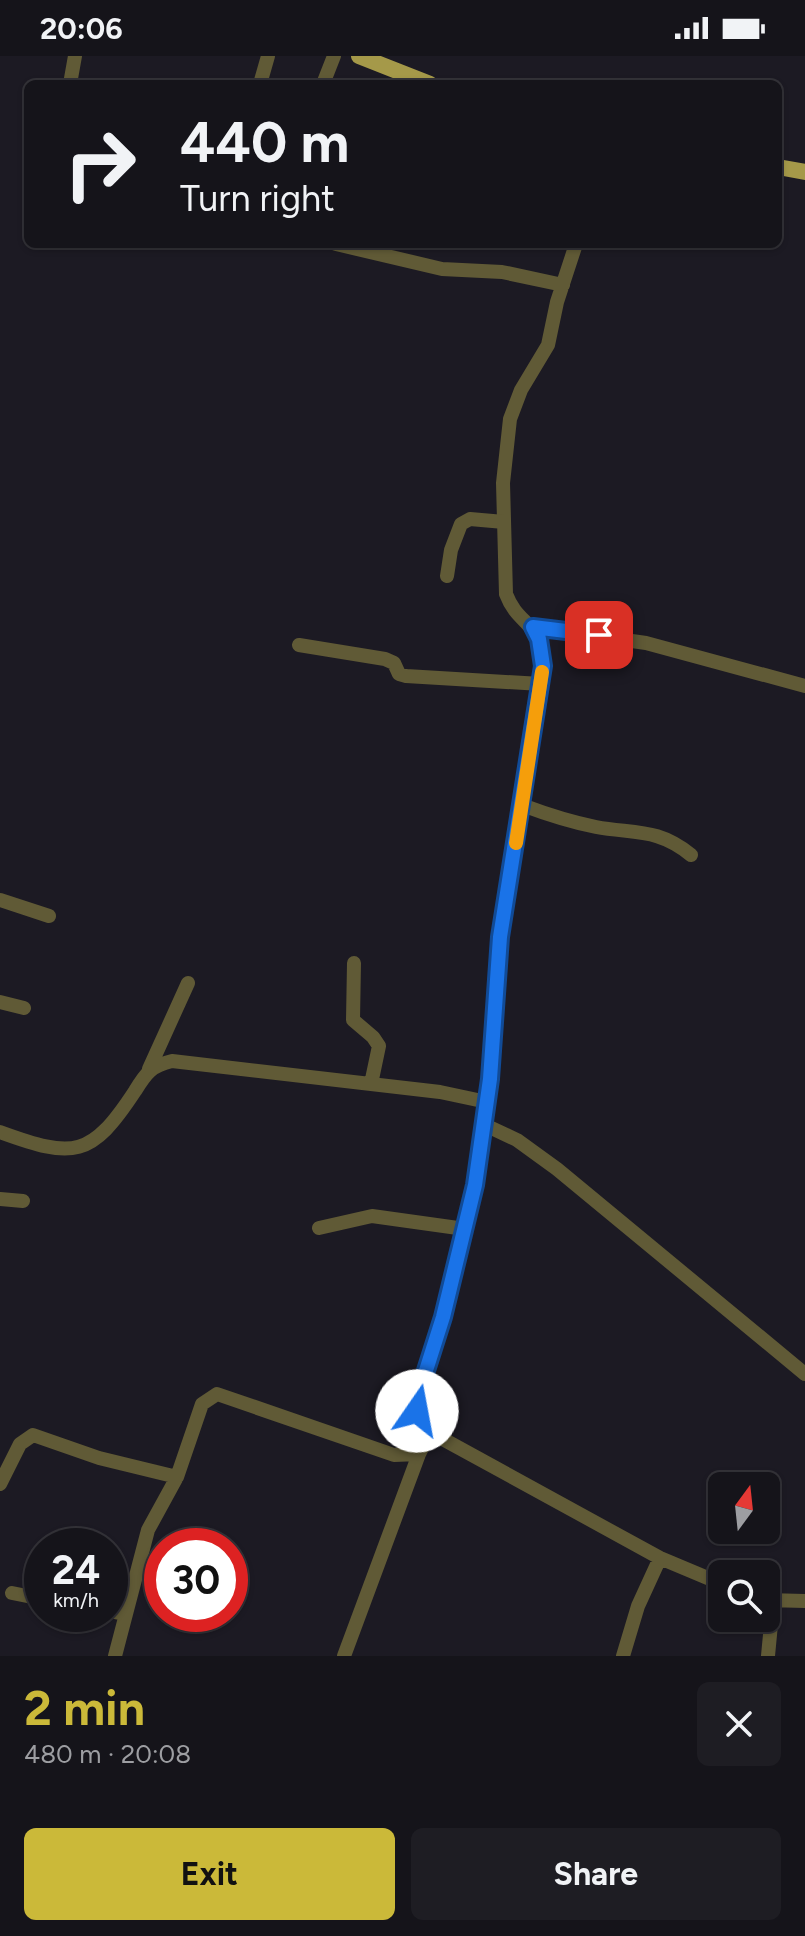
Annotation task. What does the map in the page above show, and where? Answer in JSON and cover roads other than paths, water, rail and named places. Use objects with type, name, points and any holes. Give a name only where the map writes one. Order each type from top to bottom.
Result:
[{"type":"main road","points":[[359,56],[420,80]]},
{"type":"main road","points":[[782,168],[805,172]]},
{"type":"street","points":[[71,80],[75,56]]},
{"type":"street","points":[[261,80],[268,56]]},
{"type":"street","points":[[325,80],[334,56]]},
{"type":"street","points":[[353,248],[442,269],[502,272],[563,285]]},
{"type":"street","points":[[575,248],[548,345],[521,390],[510,419],[504,449],[506,594],[515,610],[533,627],[542,651],[541,684],[500,937],[485,1125],[465,1229],[443,1317],[416,1402],[417,1411],[430,1432],[660,1558],[708,1578]]},
{"type":"street","points":[[447,576],[451,550],[461,524],[470,519],[504,522]]},
{"type":"street","points":[[533,627],[646,643],[805,686]]},
{"type":"street","points":[[299,645],[385,659],[394,663],[399,674],[406,676],[541,684]]},
{"type":"street","points":[[522,805],[599,827],[646,831],[679,845],[691,855]]},
{"type":"street","points":[[0,900],[49,916]]},
{"type":"street","points":[[354,963],[353,1020],[379,1046],[371,1084]]},
{"type":"street","points":[[0,1132],[59,1149],[77,1149],[93,1142],[118,1117],[149,1069],[188,983]]},
{"type":"street","points":[[0,1002],[24,1008]]},
{"type":"street","points":[[149,1069],[172,1061],[189,1061],[487,1102]]},
{"type":"street","points":[[485,1125],[517,1140],[557,1169],[805,1374]]},
{"type":"street","points":[[0,1199],[23,1201]]},
{"type":"street","points":[[319,1228],[372,1216],[465,1229]]},
{"type":"street","points":[[128,1606],[148,1530],[177,1477],[202,1404],[217,1394],[394,1455],[419,1454]]},
{"type":"street","points":[[344,1656],[430,1432]]},
{"type":"street","points":[[0,1484],[20,1444],[33,1435],[99,1458],[177,1477]]},
{"type":"street","points":[[623,1656],[638,1606],[660,1558]]},
{"type":"street","points":[[12,1593],[24,1595]]},
{"type":"street","points":[[780,1602],[805,1601]]},
{"type":"street","points":[[115,1656],[121,1632]]},
{"type":"street","points":[[768,1656],[769,1632]]}]
